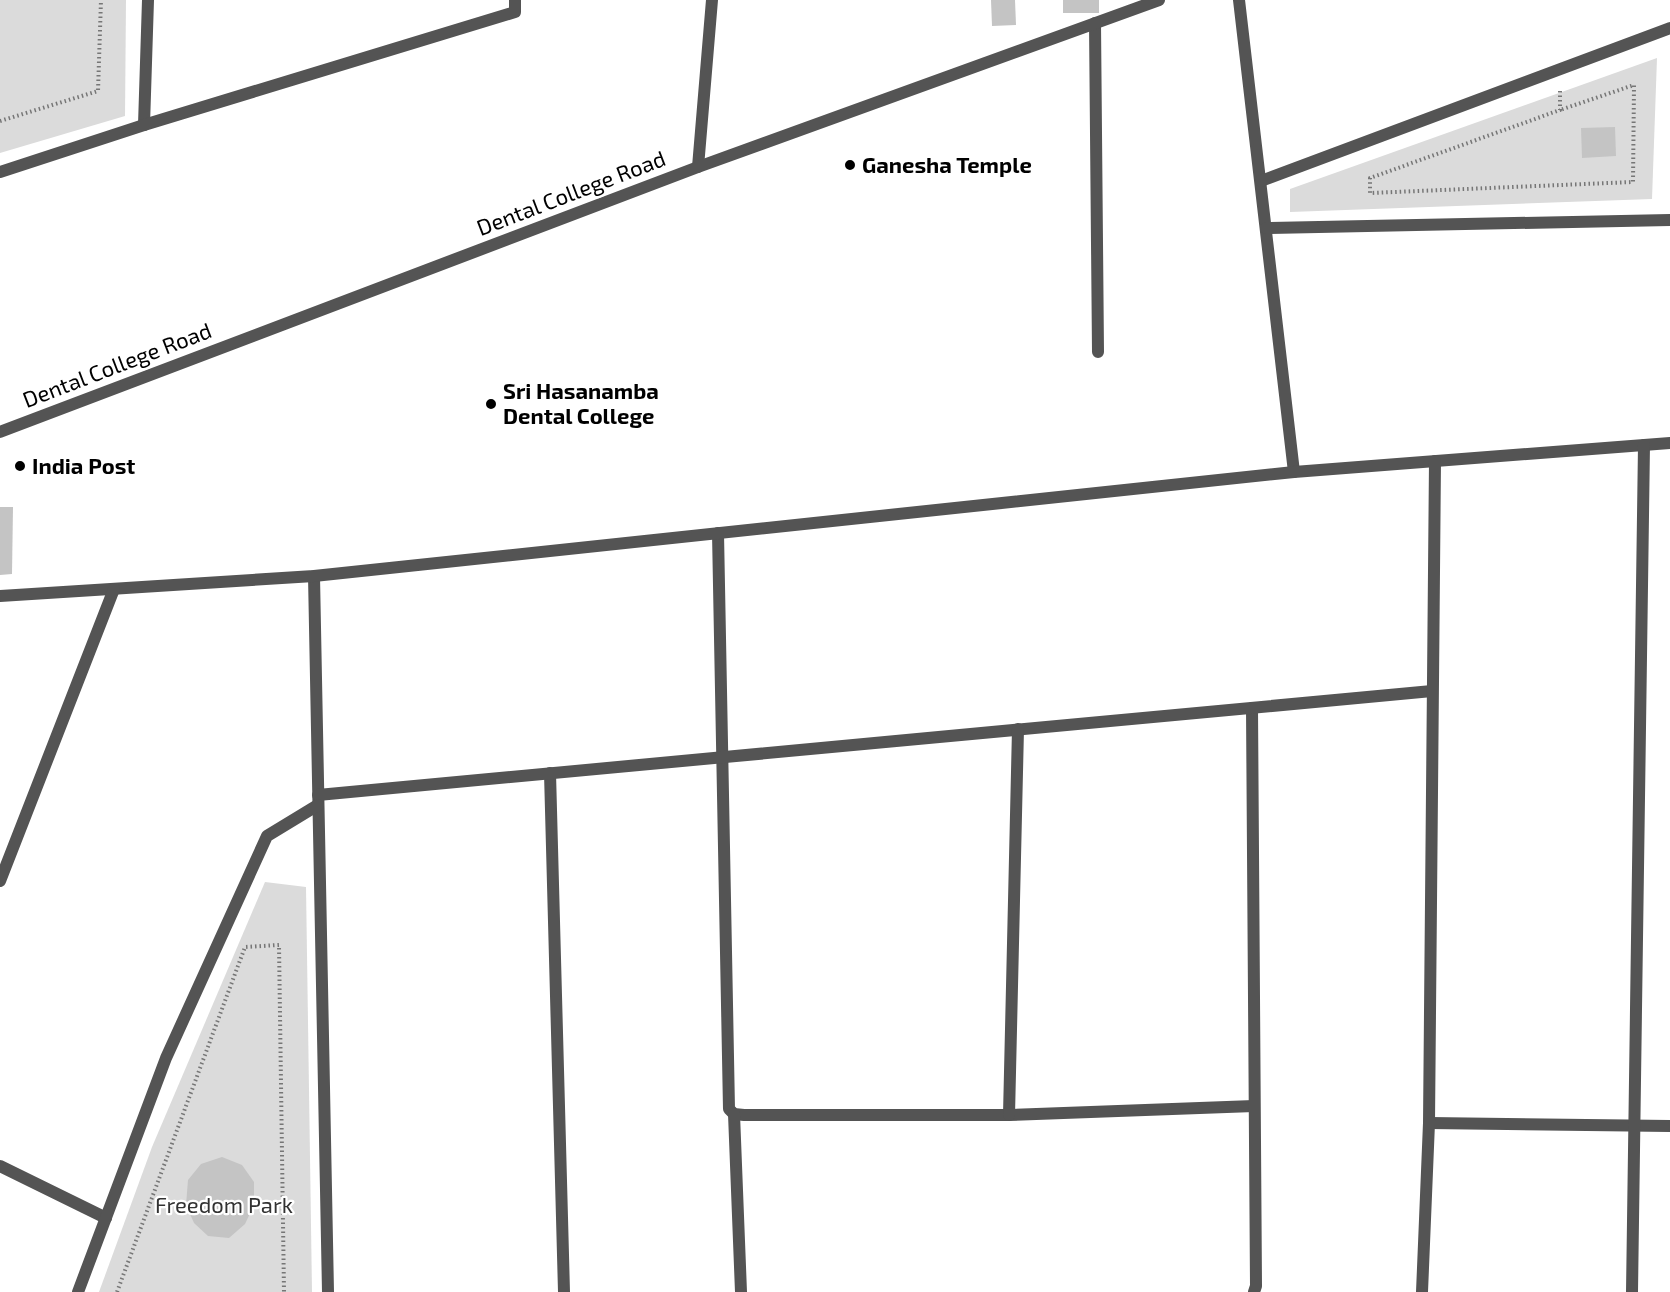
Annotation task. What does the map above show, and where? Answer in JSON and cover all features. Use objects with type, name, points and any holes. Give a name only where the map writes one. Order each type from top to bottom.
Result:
[{"type":"street","points":[[144,125],[148,0]]},
{"type":"street","points":[[0,172],[144,125],[515,12],[516,0]]},
{"type":"street","points":[[698,167],[712,0]]},
{"type":"street","name":"Dental College Road","points":[[0,432],[698,167],[1159,0]]},
{"type":"street","points":[[1239,0],[1294,472]]},
{"type":"street","points":[[1095,23],[1098,352]]},
{"type":"street","points":[[1261,181],[1670,28]]},
{"type":"street","points":[[1266,228],[1670,220]]},
{"type":"street","points":[[0,596],[314,576],[1294,472],[1670,443]]},
{"type":"street","points":[[1632,1292],[1644,445]]},
{"type":"street","points":[[1422,1292],[1429,1123],[1435,461]]},
{"type":"street","points":[[718,533],[729,1109],[734,1114],[741,1292]]},
{"type":"street","points":[[314,576],[328,1292]]},
{"type":"street","points":[[0,881],[114,589]]},
{"type":"street","points":[[78,1292],[166,1058],[267,836],[318,800],[550,773],[1432,691]]},
{"type":"street","points":[[1252,708],[1256,1286],[1254,1292]]},
{"type":"street","points":[[1009,1115],[1018,729]]},
{"type":"street","points":[[550,773],[564,1292]]},
{"type":"street","points":[[734,1114],[1009,1115],[1254,1106]]},
{"type":"street","points":[[1429,1123],[1670,1126]]},
{"type":"street","points":[[0,1166],[106,1218]]},
{"type":"path","points":[[0,121],[98,92],[101,0]]},
{"type":"path","points":[[1559,70],[1560,110]]},
{"type":"path","points":[[1634,85],[1633,183],[1370,193],[1370,178],[1560,110],[1634,85]]},
{"type":"path","points":[[117,1292],[245,947],[279,945],[284,1292]]},
{"type":"green space","points":[[0,0],[126,0],[125,116],[0,153]]},
{"type":"green space","points":[[1657,58],[1652,199],[1290,212],[1290,189]]},
{"type":"green space","name":"Freedom Park","points":[[265,882],[306,887],[312,1292],[99,1292],[152,1147]]},
{"type":"building","points":[[991,0],[1015,0],[1016,25],[992,26]]},
{"type":"building","points":[[1063,0],[1099,0],[1099,13],[1063,13]]},
{"type":"building","points":[[1615,127],[1616,156],[1582,158],[1581,128]]},
{"type":"building","points":[[0,507],[13,507],[12,574],[0,575]]},
{"type":"building","points":[[222,1157],[242,1165],[254,1182],[254,1205],[245,1224],[229,1238],[208,1236],[194,1223],[186,1205],[188,1180],[201,1164]]},
{"type":"place","name":"Ganesha Temple","points":[[850,165]]},
{"type":"place","name":"Sri Hasanamba Dental College","points":[[491,404]]},
{"type":"place","name":"India Post","points":[[20,466]]}]
